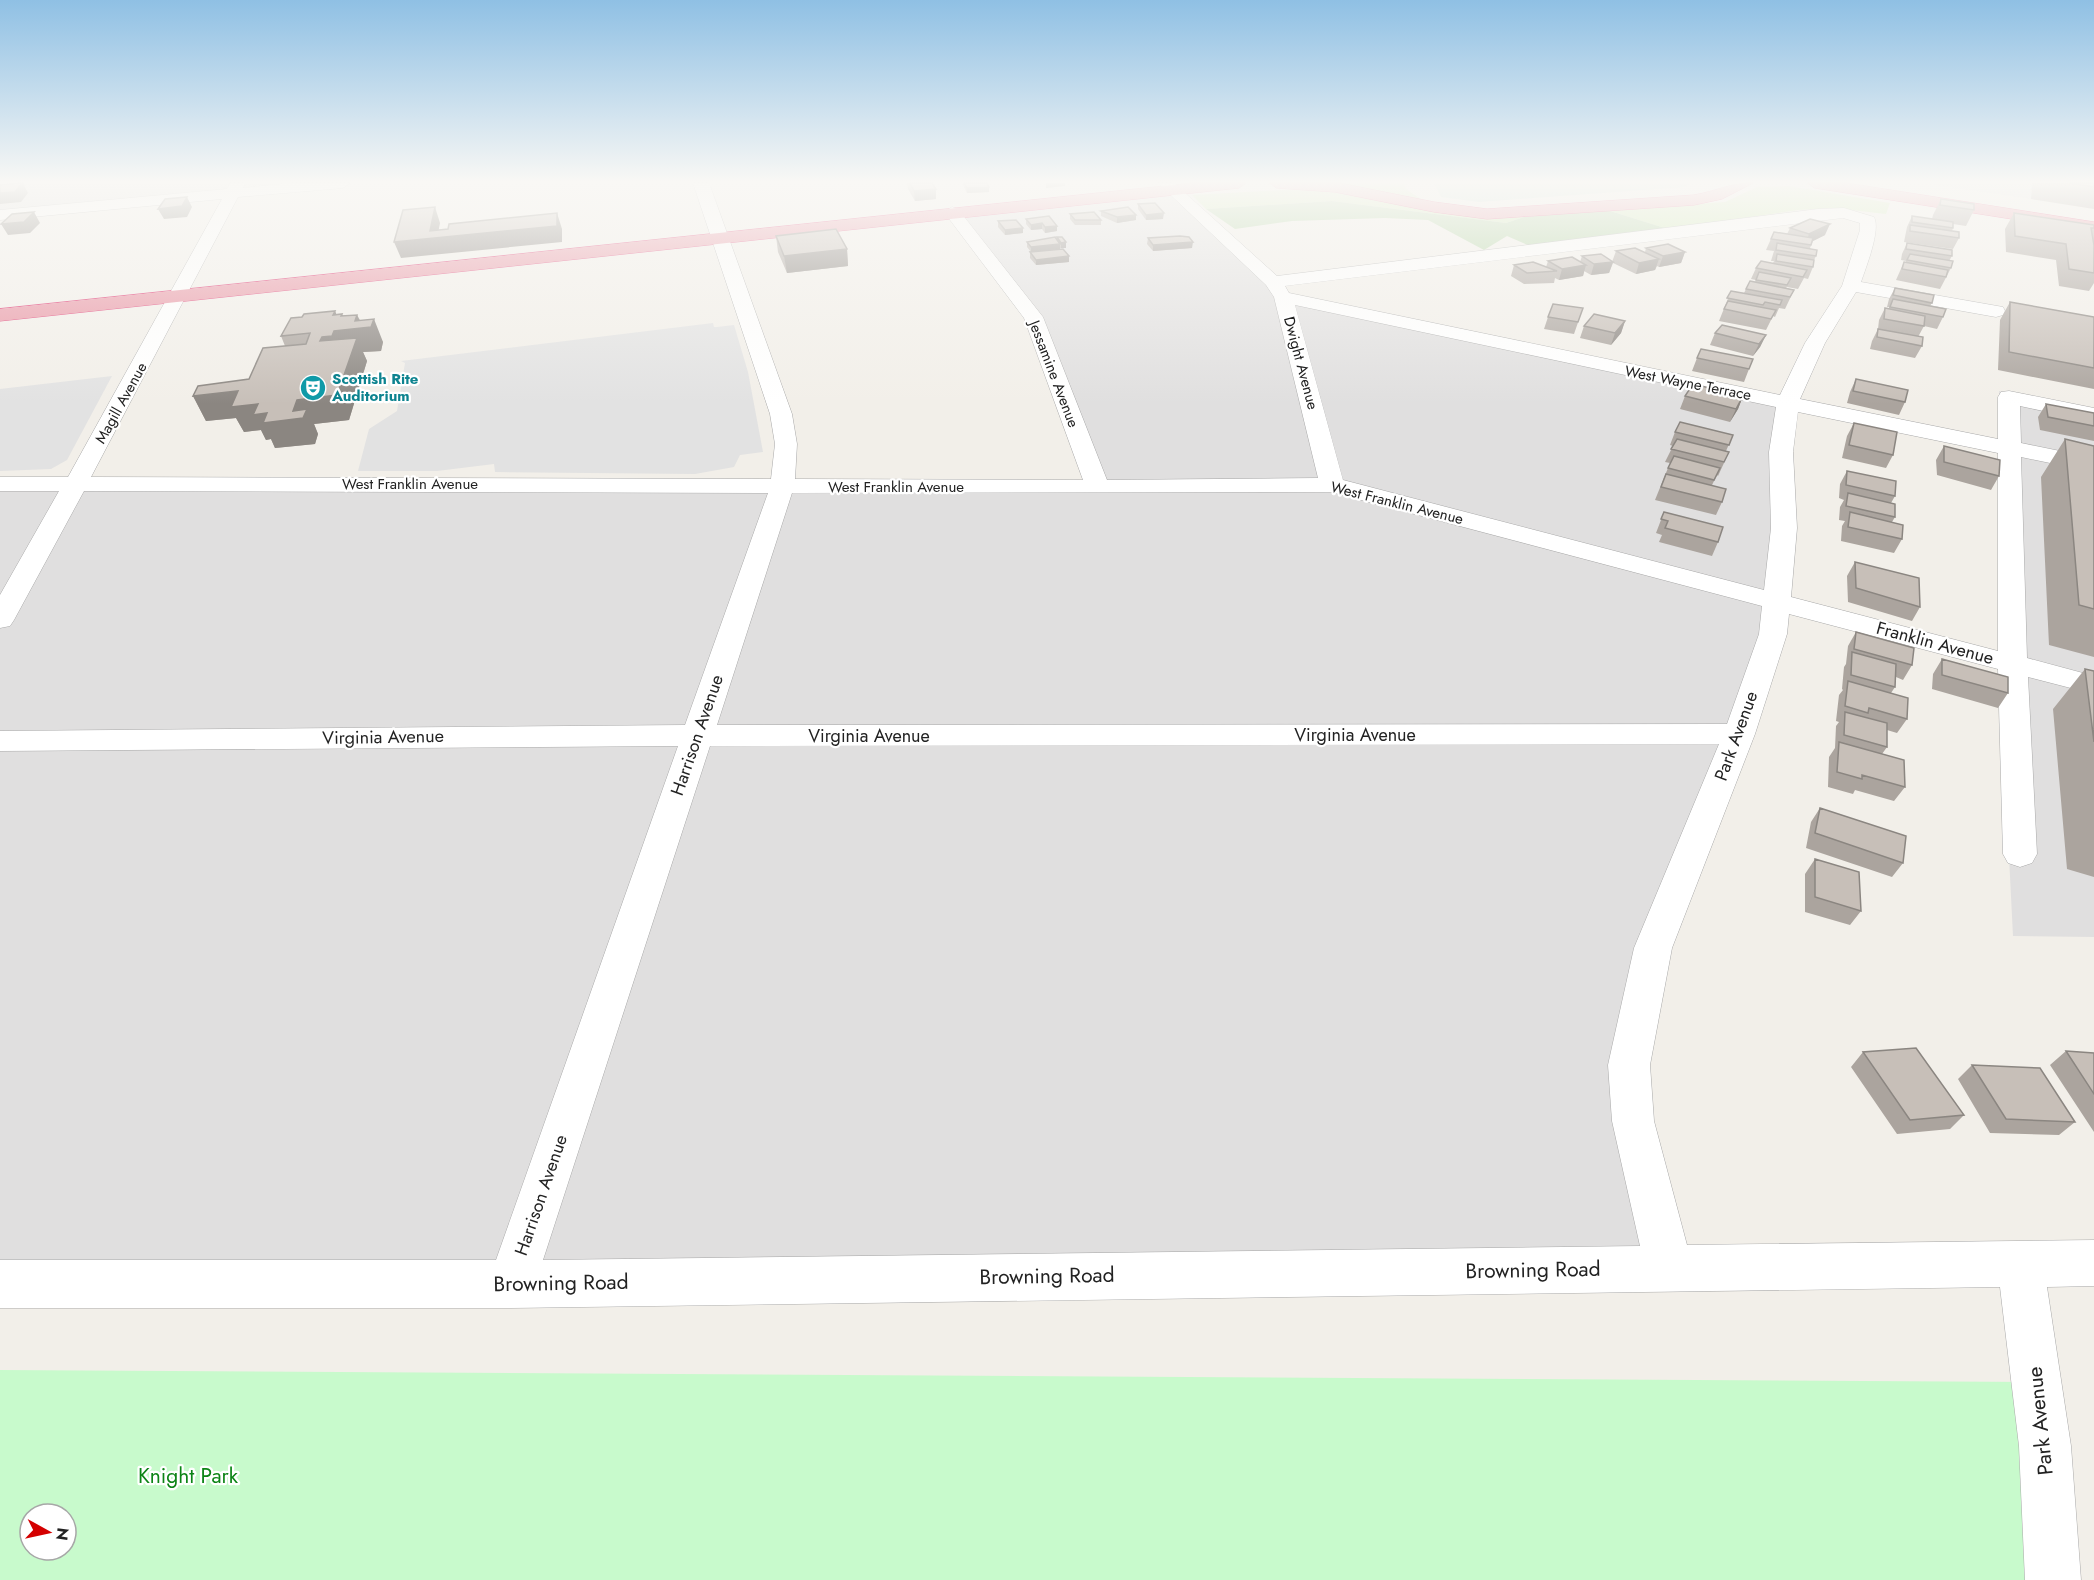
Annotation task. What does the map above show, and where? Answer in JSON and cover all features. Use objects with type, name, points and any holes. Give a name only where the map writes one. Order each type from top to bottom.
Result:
[{"type":"highway","points":[[0,315],[544,257]]},
{"type":"street","name":"Magill Avenue","points":[[0,620],[199,257]]},
{"type":"street","name":"Harrison Avenue","points":[[511,1284],[782,487],[786,444],[781,414],[725,257]]},
{"type":"street","name":"Jessamine Avenue","points":[[986,257],[1033,317],[1098,487]]},
{"type":"street","points":[[1244,257],[1278,289]]},
{"type":"street","name":"Park Avenue","points":[[1278,289],[1510,257]]},
{"type":"street","name":"Park Avenue","points":[[1669,1268],[1633,1121],[1629,1065],[1653,948],[1739,734],[1773,634],[1784,528],[1781,452],[1788,402],[1815,343],[1851,286],[1860,257]]},
{"type":"street","points":[[1851,286],[1996,310]]},
{"type":"street","name":"West Wayne Terrace","points":[[1278,289],[1593,364],[2094,465]]},
{"type":"street","name":"Dwight Avenue","points":[[1278,289],[1332,484]]},
{"type":"street","points":[[2020,854],[2013,664],[2009,397],[2094,415]]},
{"type":"street","name":"West Franklin Avenue","points":[[0,484],[1098,487],[1332,484],[1776,601]]},
{"type":"street","name":"Franklin Avenue","points":[[1776,601],[2094,685]]},
{"type":"street","name":"Virginia Avenue","points":[[0,741],[410,736],[1739,734]]},
{"type":"street","name":"Park Avenue","points":[[2020,1263],[2045,1446],[2053,1580]]},
{"type":"street","name":"Browning Road","points":[[0,1284],[511,1284],[2094,1263]]},
{"type":"shaded area","points":[[987,257],[1241,257],[1283,297],[1788,402],[1776,601],[1629,1065],[1669,1268],[0,1280],[0,484],[1098,487],[1033,317]]},
{"type":"shaded area","points":[[713,323],[714,327],[734,325],[748,372],[763,452],[740,455],[734,467],[695,474],[495,472],[494,464],[437,471],[358,471],[369,429],[397,411],[405,363],[401,361]]},
{"type":"shaded area","points":[[112,376],[67,460],[51,469],[0,471],[0,389]]},
{"type":"shaded area","points":[[1999,391],[2094,410],[2094,937],[2013,936],[2003,737]]},
{"type":"green space","name":"Knight Park","points":[[0,1370],[2048,1382],[2054,1580],[0,1580]]},
{"type":"building","points":[[1034,257],[1063,257],[1036,260]]},
{"type":"building","points":[[1572,257],[1586,265],[1562,269],[1548,261]]},
{"type":"building","points":[[1583,257],[1605,257],[1613,262],[1594,264]]},
{"type":"building","points":[[1627,257],[1654,257],[1659,259],[1639,263]]},
{"type":"building","points":[[1777,257],[1814,260],[1813,267],[1776,261]]},
{"type":"building","points":[[1909,257],[1927,257],[1953,261],[1951,268],[1907,260]]},
{"type":"building","points":[[2068,257],[2094,257],[2094,273],[2069,269]]},
{"type":"building","points":[[1761,261],[1807,270],[1803,277],[1756,268]]},
{"type":"building","points":[[1533,262],[1557,271],[1527,273],[1514,265]]},
{"type":"building","points":[[1904,262],[1948,270],[1946,277],[1902,269]]},
{"type":"building","points":[[1759,272],[1791,278],[1787,285],[1756,280]]},
{"type":"building","points":[[1750,281],[1794,290],[1790,297],[1746,289]]},
{"type":"building","points":[[1895,288],[1934,295],[1932,303],[1893,295]]},
{"type":"building","points":[[1731,291],[1782,300],[1780,305],[1765,302],[1763,305],[1727,298]]},
{"type":"building","points":[[1893,299],[1946,309],[1943,317],[1890,307]]},
{"type":"building","points":[[1728,301],[1776,310],[1771,319],[1724,309]]},
{"type":"building","points":[[2010,302],[2094,317],[2094,368],[2009,352]]},
{"type":"building","points":[[1553,304],[1583,308],[1578,322],[1548,317]]},
{"type":"building","points":[[1885,308],[1925,316],[1924,326],[1884,319]]},
{"type":"building","points":[[335,311],[333,315],[357,315],[355,321],[374,319],[371,327],[334,331],[332,336],[322,337],[320,341],[357,338],[337,395],[297,400],[293,411],[307,409],[303,418],[263,423],[267,413],[253,415],[258,404],[231,407],[238,391],[193,396],[198,386],[249,379],[263,348],[306,344],[310,333],[281,336],[291,318],[302,317],[304,314]]},
{"type":"building","points":[[1594,314],[1625,321],[1615,333],[1584,326]]},
{"type":"building","points":[[1722,325],[1766,335],[1759,344],[1715,333]]},
{"type":"building","points":[[1878,329],[1923,337],[1922,346],[1877,337]]},
{"type":"building","points":[[1701,349],[1753,359],[1749,369],[1697,358]]},
{"type":"building","points":[[1856,379],[1908,390],[1905,402],[1853,391]]},
{"type":"building","points":[[1693,384],[1743,396],[1736,409],[1685,396]]},
{"type":"building","points":[[2046,404],[2094,413],[2094,426],[2048,417]]},
{"type":"building","points":[[1680,422],[1733,435],[1729,445],[1675,432]]},
{"type":"building","points":[[1854,423],[1897,432],[1893,455],[1849,445]]},
{"type":"building","points":[[1677,439],[1729,452],[1724,462],[1671,449]]},
{"type":"building","points":[[2065,439],[2094,446],[2094,609],[2079,605]]},
{"type":"building","points":[[1944,446],[2000,460],[1999,476],[1944,462]]},
{"type":"building","points":[[1674,456],[1720,468],[1714,480],[1668,468]]},
{"type":"building","points":[[1847,471],[1896,481],[1895,496],[1846,485]]},
{"type":"building","points":[[1666,474],[1726,489],[1722,502],[1661,487]]},
{"type":"building","points":[[1848,493],[1895,504],[1895,517],[1846,506]]},
{"type":"building","points":[[1664,512],[1723,527],[1718,542],[1665,528],[1668,521],[1661,519]]},
{"type":"building","points":[[1850,512],[1903,525],[1902,539],[1848,527]]},
{"type":"building","points":[[1855,562],[1919,578],[1920,607],[1856,588]]},
{"type":"building","points":[[1856,632],[1914,648],[1912,665],[1854,649]]},
{"type":"building","points":[[1852,652],[1896,664],[1895,687],[1851,675]]},
{"type":"building","points":[[1942,659],[2008,677],[2008,693],[1942,675]]},
{"type":"building","points":[[2085,669],[2094,671],[2094,742]]},
{"type":"building","points":[[1848,681],[1908,698],[1907,719],[1869,708],[1868,713],[1845,706]]},
{"type":"building","points":[[1845,712],[1887,723],[1887,747],[1844,735]]},
{"type":"building","points":[[1839,742],[1904,760],[1905,787],[1862,775],[1862,779],[1837,772]]},
{"type":"building","points":[[1820,808],[1906,836],[1903,863],[1815,833]]},
{"type":"building","points":[[1815,859],[1859,872],[1861,911],[1815,897]]},
{"type":"building","points":[[1916,1048],[1964,1115],[1910,1120],[1863,1052]]},
{"type":"building","points":[[2066,1051],[2094,1053],[2094,1094]]},
{"type":"building","points":[[1972,1065],[2040,1068],[2075,1122],[2006,1119]]},
{"type":"place","name":"Scottish Rite Auditorium","points":[[313,388]]}]
